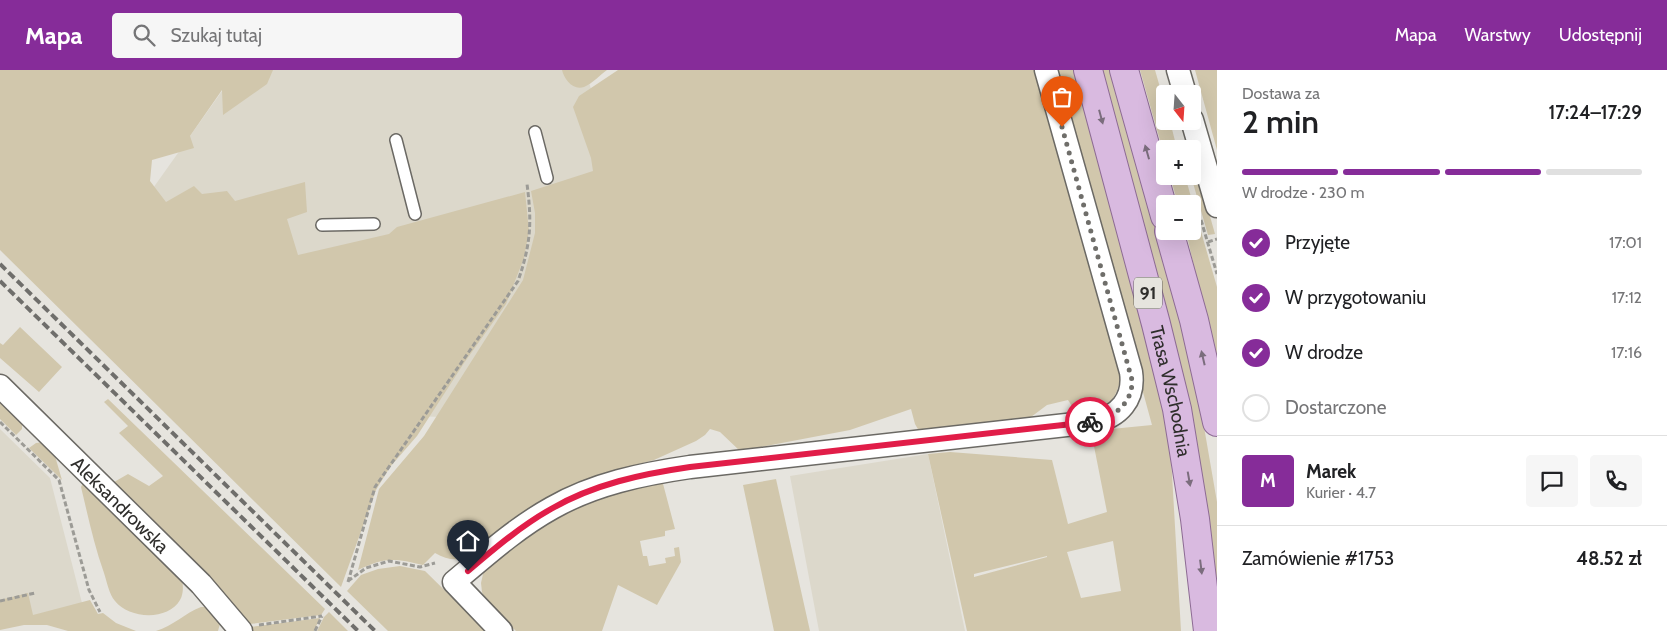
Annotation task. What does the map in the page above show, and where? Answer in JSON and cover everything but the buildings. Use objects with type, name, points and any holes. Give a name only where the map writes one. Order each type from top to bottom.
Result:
[{"type":"main road","name":"Trasa Wschodnia","points":[[1088,70],[1177,409],[1195,518],[1208,631]]},
{"type":"main road","points":[[1124,70],[1159,195]]},
{"type":"main road","name":"Trasa Wschodnia","points":[[1172,240],[1194,320],[1217,422]]},
{"type":"street","points":[[501,631],[454,582],[509,536],[550,509],[580,495],[621,480],[690,467],[1093,422],[1106,418],[1124,405],[1131,392],[1131,372],[1046,70]]},
{"type":"street","points":[[1178,70],[1182,85]]},
{"type":"street","points":[[1196,130],[1213,178],[1208,210]]},
{"type":"street","name":"Aleksandrowska","points":[[0,386],[201,584],[239,628]]},
{"type":"lane","points":[[535,132],[547,178]]},
{"type":"lane","points":[[396,140],[415,214]]},
{"type":"lane","points":[[322,225],[374,224]]},
{"type":"path","points":[[435,563],[420,567],[389,561],[366,568],[348,582],[375,487],[518,281],[526,258],[530,234],[531,211],[527,184]]},
{"type":"path","points":[[1208,210],[1208,242],[1217,274]]},
{"type":"path","points":[[1208,242],[1217,239]]},
{"type":"path","points":[[0,422],[59,480],[89,590],[100,612]]},
{"type":"path","points":[[0,601],[35,593]]},
{"type":"path","points":[[239,628],[322,616],[315,631]]},
{"type":"shaded area","points":[[0,70],[273,70],[267,84],[223,115],[222,90],[190,136],[194,148],[152,160],[150,181],[166,202],[194,186],[202,194],[227,191],[235,201],[305,182],[307,212],[287,219],[298,255],[389,234],[397,227],[525,192],[529,231],[524,258],[506,304],[464,363],[417,436],[390,467],[376,490],[341,587],[0,250]]},
{"type":"shaded area","points":[[237,70],[585,70],[619,177],[468,418],[387,415],[151,191]]},
{"type":"shaded area","points":[[562,70],[607,70],[590,84],[580,88],[570,83]]},
{"type":"shaded area","points":[[618,70],[1037,70],[1121,372],[1118,388],[1110,403],[1095,411],[1077,414],[1068,400],[1047,405],[1027,420],[919,431],[911,409],[850,430],[740,451],[720,432],[710,429],[696,441],[654,460],[586,480],[469,557],[452,559],[435,553],[423,565],[390,560],[375,563],[358,570],[379,489],[424,436],[523,280],[535,233],[535,213],[531,191],[593,171],[591,158],[573,107],[579,96]]},
{"type":"shaded area","points":[[1055,70],[1077,70],[1169,422],[1181,631],[967,631],[928,454],[950,452],[1052,460],[1068,524],[1107,512],[1091,431],[1152,425]],"holes":[[[1113,541],[1121,591],[1081,598],[1067,552]],[[1047,557],[974,577],[974,574]]]},
{"type":"shaded area","points":[[1098,70],[1114,70],[1156,220],[1156,240],[1162,240],[1166,256],[1199,398],[1217,502],[1217,631]]},
{"type":"shaded area","points":[[1140,70],[1155,70],[1159,85],[1156,85],[1156,126]]},
{"type":"shaded area","points":[[1195,70],[1217,70],[1217,150],[1201,92],[1201,85],[1199,85]]},
{"type":"shaded area","points":[[1157,130],[1172,130],[1175,140],[1160,140]]},
{"type":"shaded area","points":[[1201,184],[1215,234],[1208,235],[1201,211],[1201,195],[1196,195],[1194,185]]},
{"type":"shaded area","points":[[1173,185],[1188,185],[1190,195],[1175,195]]},
{"type":"shaded area","points":[[1201,232],[1217,287],[1217,370],[1188,240],[1201,240]]},
{"type":"shaded area","points":[[20,327],[62,367],[39,392],[0,358],[0,343],[3,345]]},
{"type":"shaded area","points":[[0,398],[22,421],[22,429],[16,435],[0,419]]},
{"type":"shaded area","points":[[108,399],[325,609],[321,615],[250,624],[109,485],[128,474],[149,486],[163,476],[119,433],[128,426],[104,402]]},
{"type":"shaded area","points":[[0,429],[50,478],[82,603],[0,624]]},
{"type":"shaded area","points":[[44,442],[55,456],[62,480],[29,448],[36,443]]},
{"type":"shaded area","points":[[928,454],[965,631],[819,631],[790,476]]},
{"type":"shaded area","points":[[776,479],[810,631],[774,631],[743,485]]},
{"type":"shaded area","points":[[662,480],[675,529],[665,531],[665,536],[640,541],[643,556],[647,556],[649,566],[666,563],[665,558],[675,556],[674,548],[679,547],[681,562],[657,605],[618,585],[602,631],[516,631],[486,602],[481,583],[488,565],[523,537],[565,511],[600,495]]},
{"type":"shaded area","points":[[83,483],[182,577],[183,586],[180,600],[167,612],[148,615],[129,611],[121,607],[111,595],[94,541],[81,487]]},
{"type":"shaded area","points":[[400,566],[425,571],[486,631],[388,631],[347,591],[361,575],[378,569]]},
{"type":"shaded area","points":[[28,593],[33,615],[90,600],[98,614],[103,613],[116,623],[136,631],[68,631],[47,625],[24,625],[0,630],[0,600]]},
{"type":"shaded area","points":[[201,607],[207,607],[221,620],[218,631],[156,631],[168,626]]},
{"type":"shaded area","points":[[329,612],[348,631],[317,631],[324,617]]},
{"type":"shaded area","points":[[320,618],[314,631],[253,631],[251,627]]},
{"type":"railway","points":[[0,264],[375,631]]},
{"type":"railway","points":[[0,281],[358,631]]},
{"type":"way so far","points":[[1062,127],[1132,380],[1131,392],[1124,405],[1113,415],[1100,421],[1090,422]]},
{"type":"route","points":[[468,571],[509,536],[550,509],[591,490],[636,476],[740,461],[1090,422]]}]
